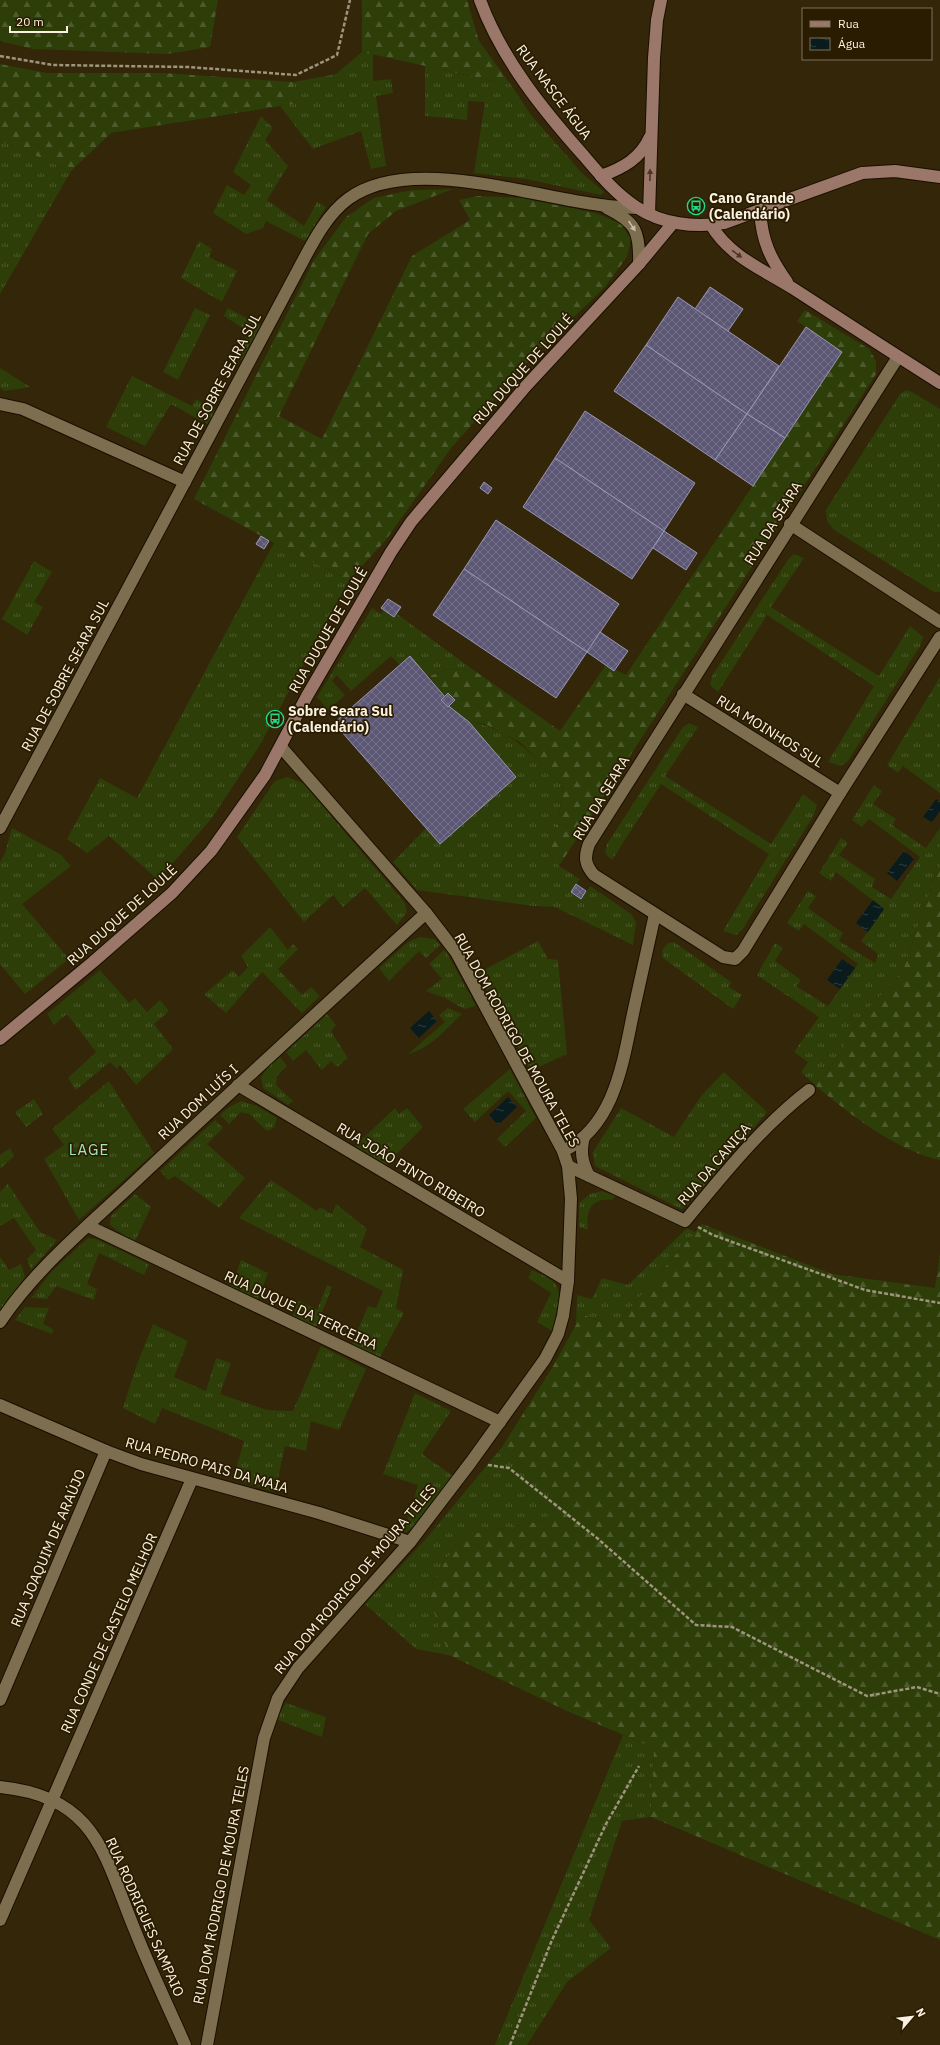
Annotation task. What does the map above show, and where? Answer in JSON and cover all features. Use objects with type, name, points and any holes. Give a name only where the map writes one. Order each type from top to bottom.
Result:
[{"type":"street","name":"RUA NASCE ÁGUA","points":[[480,0],[501,45],[526,84],[563,133],[615,190],[637,208],[649,214],[673,223],[711,226],[760,211],[862,173],[889,171],[940,177]]},
{"type":"street","points":[[649,214],[651,136],[657,20],[661,0]]},
{"type":"street","points":[[601,176],[635,159],[651,136]]},
{"type":"street","name":"RUA DE SOBRE SEARA SUL","points":[[0,828],[318,234],[336,211],[348,199],[364,190],[382,183],[410,179],[438,179],[493,186],[600,205],[637,208]]},
{"type":"street","name":"RUA DE SOBRE SEARA SUL","points":[[600,205],[619,214],[634,226],[640,244],[639,264]]},
{"type":"street","points":[[760,211],[761,229],[766,248],[790,287]]},
{"type":"street","name":"RUA DUQUE DE LOULÉ","points":[[0,1039],[93,962],[172,893],[211,851],[238,815],[281,747],[306,696],[391,552],[411,522],[526,386],[639,264],[673,223]]},
{"type":"street","points":[[711,226],[719,239],[736,254],[940,383]]},
{"type":"street","name":"RUA DA SEARA","points":[[898,357],[790,524],[589,844],[585,861],[588,868],[594,875],[723,957],[735,959],[743,951],[840,793],[940,637]]},
{"type":"street","points":[[0,404],[23,409],[185,482]]},
{"type":"street","points":[[790,524],[940,622]]},
{"type":"street","name":"RUA MOINHOS SUL","points":[[683,694],[840,793]]},
{"type":"street","name":"RUA DOM RODRIGO DE MOURA TELES","points":[[207,2045],[264,1738],[278,1698],[298,1668],[316,1646],[410,1542],[471,1462],[545,1359],[558,1334],[563,1316],[568,1281],[571,1199],[568,1166],[563,1151],[456,952],[426,913],[281,747]]},
{"type":"street","name":"RUA DOM LUÍS I","points":[[0,1322],[10,1306],[42,1269],[238,1084],[426,913]]},
{"type":"street","points":[[563,1151],[573,1146],[584,1137],[602,1115],[611,1099],[618,1081],[656,914]]},
{"type":"street","name":"RUA JOÃO PINTO RIBEIRO","points":[[238,1084],[568,1281]]},
{"type":"street","name":"RUA DA CANIÇA","points":[[568,1166],[685,1221],[755,1139],[778,1115],[809,1090]]},
{"type":"street","points":[[584,1137],[581,1148],[582,1158],[589,1176]]},
{"type":"street","name":"RUA DUQUE DA TERCEIRA","points":[[88,1226],[500,1422]]},
{"type":"street","name":"RUA PEDRO PAIS DA MAIA","points":[[0,1405],[106,1451],[141,1464],[312,1511],[410,1542]]},
{"type":"street","name":"RUA JOAQUIM DE ARAÚJO","points":[[0,1700],[106,1451]]},
{"type":"street","name":"RUA CONDE DE CASTELO MELHOR","points":[[0,1920],[192,1479]]},
{"type":"street","name":"RUA RODRIGUES SAMPAIO","points":[[0,1787],[27,1791],[53,1799],[70,1811],[87,1828],[104,1855],[185,2045]]},
{"type":"path","points":[[0,56],[53,65],[188,67],[296,75],[337,55],[350,0]]},
{"type":"path","points":[[685,1221],[714,1235],[865,1290],[940,1303]]},
{"type":"path","points":[[471,1462],[510,1468],[597,1538],[696,1625],[732,1627],[867,1696],[917,1686],[940,1694]]},
{"type":"path","points":[[510,2045],[552,1940],[606,1824],[639,1766]]},
{"type":"green space","points":[[0,0],[218,0],[210,47],[167,54],[33,49],[0,41]]},
{"type":"green space","points":[[362,0],[467,0],[479,41],[511,85],[362,52]]},
{"type":"green space","points":[[362,52],[373,54],[373,81],[391,79],[393,93],[376,96],[386,166],[371,169],[361,131],[313,149],[280,106],[293,104],[293,82],[336,74]]},
{"type":"green space","points":[[0,64],[47,73],[165,73],[293,82],[293,104],[111,133],[71,171],[0,140]]},
{"type":"green space","points":[[425,66],[511,85],[531,115],[582,173],[604,192],[601,195],[526,179],[474,173],[485,102],[468,101],[467,120],[425,116]]},
{"type":"green space","points":[[261,116],[273,128],[265,140],[288,166],[267,200],[304,226],[317,202],[326,207],[305,241],[266,221],[263,228],[246,234],[213,213],[227,185],[244,195],[251,185],[233,172]]},
{"type":"green space","points":[[0,140],[71,171],[0,294]]},
{"type":"green space","points":[[453,189],[396,211],[368,234],[279,416],[322,439],[412,256],[470,220],[459,200],[478,196],[522,198],[596,213],[621,224],[631,239],[627,257],[604,288],[534,355],[452,447],[385,541],[349,580],[274,543],[194,499],[314,260],[346,217],[374,198],[412,190]]},
{"type":"green space","points":[[199,241],[212,249],[209,257],[237,271],[222,302],[181,278]]},
{"type":"green space","points":[[195,308],[210,315],[178,380],[163,372]]},
{"type":"green space","points":[[228,308],[261,326],[243,361],[237,358],[249,332],[224,316]]},
{"type":"green space","points":[[805,310],[869,349],[876,361],[876,374],[559,866],[547,852],[558,820],[563,786],[520,742],[485,724],[469,722],[448,707],[455,700],[448,693],[445,697],[429,676],[450,669],[475,671],[560,731],[606,665],[626,675],[842,352],[797,321]]},
{"type":"green space","points":[[0,368],[30,387],[5,391],[0,388]]},
{"type":"green space","points":[[132,376],[192,406],[196,399],[216,411],[209,425],[171,404],[145,446],[106,427]]},
{"type":"green space","points":[[906,390],[940,409],[940,592],[934,592],[834,530],[827,521],[826,510],[900,394]]},
{"type":"green space","points":[[274,543],[349,580],[260,745],[212,818],[158,880],[109,836],[87,853],[67,839],[100,778],[137,798]]},
{"type":"green space","points":[[794,554],[804,558],[771,607],[879,676],[910,626],[923,637],[920,646],[848,761],[841,766],[828,762],[874,686],[767,615],[718,692],[710,685],[712,676],[789,558]]},
{"type":"green space","points":[[34,561],[52,572],[34,602],[43,607],[27,635],[2,619]]},
{"type":"green space","points":[[386,606],[475,671],[450,669],[429,676],[410,657],[400,665],[391,656],[351,691],[337,675],[332,681],[345,695],[328,710],[317,697],[372,608],[381,614]]},
{"type":"green space","points":[[940,677],[940,793],[903,766],[898,773],[887,765]]},
{"type":"green space","points":[[469,722],[498,730],[510,737],[532,755],[563,786],[558,820],[547,852],[559,866],[580,879],[571,892],[581,899],[590,886],[631,914],[636,922],[633,945],[555,907],[533,906],[417,890],[393,862],[426,828],[440,844],[516,777]]},
{"type":"green space","points":[[689,723],[698,727],[665,776],[771,844],[803,794],[817,805],[814,815],[742,930],[736,935],[723,931],[769,854],[661,784],[612,860],[605,853],[607,844],[683,727]]},
{"type":"green space","points":[[287,777],[303,783],[405,903],[407,912],[397,925],[365,888],[343,907],[333,895],[304,922],[237,837],[275,781]]},
{"type":"green space","points":[[874,785],[882,791],[873,804],[896,819],[892,825],[926,848],[940,828],[940,869],[935,876],[903,971],[855,1023],[840,1054],[816,1086],[801,1072],[808,1062],[794,1052],[819,1017],[757,975],[775,943],[783,948],[775,961],[801,980],[796,986],[828,1006],[858,964],[804,924],[799,931],[787,923],[808,891],[816,896],[808,908],[843,933],[839,941],[875,963],[878,954],[861,941],[884,909],[836,872],[831,881],[819,873],[841,838],[848,843],[839,855],[875,879],[872,887],[891,899],[920,857],[869,819],[862,827],[852,820]]},
{"type":"green space","points":[[12,828],[60,854],[71,866],[22,904],[69,959],[25,994],[0,964],[0,862],[5,853]]},
{"type":"green space","points":[[940,869],[940,1160],[907,1149],[874,1130],[843,1108],[816,1086],[840,1054],[855,1023],[903,971],[935,876]]},
{"type":"green space","points":[[270,927],[288,950],[293,944],[298,949],[278,969],[302,995],[311,987],[320,996],[302,1013],[262,972],[226,1013],[204,994],[233,970],[239,977],[248,967],[241,956]]},
{"type":"green space","points":[[420,937],[434,939],[440,945],[426,958],[419,951],[389,981],[379,968],[408,942]]},
{"type":"green space","points":[[538,941],[548,959],[558,960],[567,1054],[530,1071],[478,973]]},
{"type":"green space","points":[[674,942],[731,982],[729,987],[742,995],[733,1009],[663,958],[662,950],[668,943]]},
{"type":"green space","points":[[444,950],[476,1006],[464,1009],[445,998],[426,991],[442,979],[429,964]]},
{"type":"green space","points":[[100,970],[129,1003],[135,998],[147,1012],[160,1000],[169,1011],[154,1024],[173,1049],[136,1085],[120,1065],[117,1069],[110,1062],[76,1090],[68,1078],[96,1052],[67,1014],[54,1025],[47,1014]]},
{"type":"green space","points":[[448,1008],[462,1014],[431,1043],[408,1054],[445,1022],[439,1015]]},
{"type":"green space","points":[[327,1014],[336,1025],[331,1031],[348,1058],[337,1067],[331,1061],[322,1070],[306,1050],[293,1061],[286,1052]]},
{"type":"green space","points":[[280,1057],[287,1066],[277,1076],[276,1085],[293,1101],[288,1105],[263,1088],[261,1077],[268,1067]]},
{"type":"green space","points":[[510,1069],[536,1118],[505,1147],[497,1139],[526,1111],[508,1091],[475,1122],[463,1109]]},
{"type":"green space","points":[[724,1072],[767,1112],[687,1206],[681,1209],[595,1166],[593,1152],[621,1108],[674,1137],[701,1096]]},
{"type":"green space","points":[[109,1081],[154,1153],[79,1220],[44,1159],[64,1145],[52,1129]]},
{"type":"green space","points":[[34,1099],[43,1114],[26,1127],[15,1112]]},
{"type":"green space","points":[[241,1101],[257,1106],[277,1118],[274,1128],[267,1131],[249,1114],[241,1112],[229,1124],[220,1115],[229,1107]]},
{"type":"green space","points":[[395,1108],[399,1114],[407,1108],[423,1127],[386,1165],[355,1146]]},
{"type":"green space","points":[[215,1120],[223,1128],[207,1144],[245,1178],[219,1208],[175,1176],[168,1180],[160,1171]]},
{"type":"green space","points":[[10,1148],[14,1156],[0,1169],[0,1155]]},
{"type":"green space","points":[[271,1180],[317,1211],[320,1207],[332,1214],[336,1204],[367,1229],[360,1247],[403,1270],[396,1308],[404,1313],[380,1357],[352,1344],[368,1306],[376,1308],[383,1291],[239,1218]]},
{"type":"green space","points":[[8,1184],[40,1232],[57,1240],[31,1270],[27,1259],[36,1250],[14,1218],[0,1226],[0,1192]]},
{"type":"green space","points":[[602,1191],[615,1196],[612,1200],[599,1201],[591,1207],[588,1217],[588,1230],[579,1227],[579,1203],[590,1194]]},
{"type":"green space","points":[[135,1194],[151,1207],[135,1241],[110,1225],[111,1216]]},
{"type":"green space","points":[[702,1224],[832,1274],[935,1288],[940,1254],[940,1940],[651,1817],[654,1748],[567,1711],[449,1655],[427,1592],[461,1536],[542,1521],[563,1501],[502,1447],[552,1368],[582,1314],[614,1327]]},
{"type":"green space","points":[[687,1228],[695,1232],[614,1327],[583,1314],[576,1326],[577,1295],[592,1299],[602,1278],[628,1285]]},
{"type":"green space","points":[[88,1238],[96,1239],[149,1264],[144,1275],[99,1253],[87,1284],[97,1289],[94,1300],[56,1286],[47,1299],[31,1298],[52,1271]]},
{"type":"green space","points":[[0,1257],[9,1270],[21,1264],[25,1277],[0,1312]]},
{"type":"green space","points":[[241,1260],[268,1273],[258,1299],[231,1287]]},
{"type":"green space","points":[[532,1270],[554,1282],[558,1290],[559,1308],[552,1331],[537,1322],[551,1293],[528,1278]]},
{"type":"green space","points":[[327,1285],[332,1287],[316,1327],[293,1316],[298,1300],[317,1310]]},
{"type":"green space","points":[[25,1307],[49,1308],[43,1324],[53,1329],[52,1334],[15,1320]]},
{"type":"green space","points":[[153,1324],[188,1341],[174,1377],[206,1391],[216,1358],[231,1363],[220,1394],[267,1410],[293,1411],[321,1346],[366,1369],[339,1430],[311,1421],[306,1451],[285,1446],[275,1492],[233,1479],[244,1441],[162,1408],[155,1424],[123,1408],[136,1367]]},
{"type":"green space","points":[[415,1393],[451,1411],[422,1454],[453,1476],[410,1530],[404,1533],[418,1485],[383,1474]]},
{"type":"green space","points":[[502,1447],[563,1501],[542,1521],[461,1536],[427,1592],[449,1655],[416,1649],[365,1604],[425,1540]]},
{"type":"green space","points":[[286,1703],[326,1717],[322,1737],[276,1719]]},
{"type":"green space","points":[[623,1735],[654,1748],[651,1817],[622,1821],[589,1920],[611,1948],[567,1982],[527,2045],[495,2045]]},
{"type":"water","points":[[936,799],[940,802],[940,811],[932,822],[923,817]]},
{"type":"water","points":[[904,851],[914,859],[897,881],[887,873]]},
{"type":"water","points":[[873,900],[884,909],[868,932],[856,923]]},
{"type":"water","points":[[842,959],[855,968],[840,989],[827,980]]},
{"type":"water","points":[[429,1011],[437,1021],[419,1038],[410,1028]]},
{"type":"water","points":[[508,1097],[517,1107],[498,1125],[489,1115]]},
{"type":"building","points":[[710,287],[743,309],[728,331],[695,309]]},
{"type":"building","points":[[678,297],[779,366],[747,414],[646,345]]},
{"type":"building","points":[[806,327],[842,352],[785,438],[747,414]]},
{"type":"building","points":[[646,345],[747,414],[715,460],[614,391]]},
{"type":"building","points":[[585,411],[695,483],[664,531],[555,458]]},
{"type":"building","points":[[747,414],[785,438],[753,486],[715,460]]},
{"type":"building","points":[[555,458],[664,531],[632,579],[523,507]]},
{"type":"building","points":[[484,482],[492,488],[488,494],[480,488]]},
{"type":"building","points":[[496,520],[619,604],[587,652],[464,569]]},
{"type":"building","points":[[664,531],[697,553],[686,570],[653,548]]},
{"type":"building","points":[[261,536],[269,541],[264,549],[256,544]]},
{"type":"building","points":[[464,569],[587,652],[556,698],[433,615]]},
{"type":"building","points":[[388,599],[401,607],[394,617],[381,608]]},
{"type":"building","points":[[600,632],[628,651],[614,671],[587,652]]},
{"type":"building","points":[[410,656],[445,697],[441,700],[469,722],[516,777],[440,844],[334,723]]},
{"type":"building","points":[[448,693],[455,700],[448,707],[441,700]]},
{"type":"building","points":[[576,884],[586,891],[581,899],[571,892]]},
{"type":"place","name":"Cano Grande (Calendário)","points":[[696,206]]},
{"type":"place","name":"Sobre Seara Sul (Calendário)","points":[[275,719]]},
{"type":"district","name":"LAGE","points":[[89,1150]]}]
